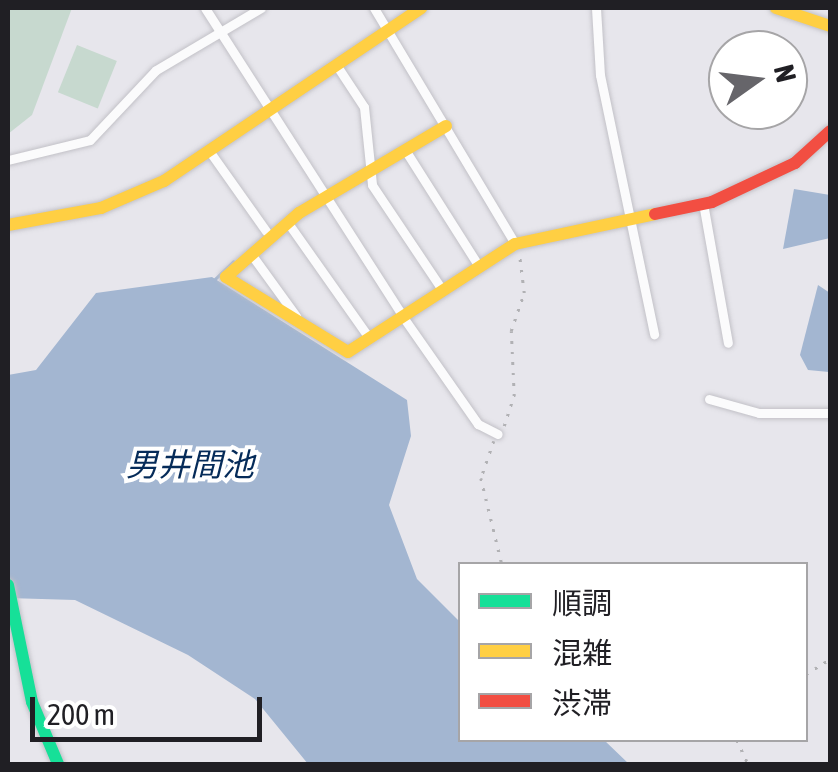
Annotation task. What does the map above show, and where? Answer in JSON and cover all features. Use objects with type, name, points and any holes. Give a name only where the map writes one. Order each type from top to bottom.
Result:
[{"type":"street","points":[[205,8],[216,33],[403,317],[478,424],[498,434]]},
{"type":"street","points":[[8,160],[90,140],[156,70],[261,8]]},
{"type":"street","points":[[374,8],[515,244]]},
{"type":"street","points":[[8,224],[117,203],[210,152],[422,8]]},
{"type":"street","points":[[596,8],[630,218],[654,334]]},
{"type":"street","points":[[776,8],[830,26]]},
{"type":"street","points":[[337,66],[364,107],[370,176],[441,288]]},
{"type":"street","points":[[446,126],[288,223],[226,277],[348,352],[441,288],[515,244],[703,204],[795,164],[830,131]]},
{"type":"street","points":[[210,152],[266,231]]},
{"type":"street","points":[[407,153],[478,265]]},
{"type":"street","points":[[703,204],[728,343]]},
{"type":"street","points":[[288,223],[369,338]]},
{"type":"street","points":[[251,254],[301,324]]},
{"type":"street","points":[[708,399],[759,413],[830,412]]},
{"type":"street","points":[[8,585],[58,764]]},
{"type":"path","points":[[501,562],[480,478],[498,434],[512,414],[511,331],[524,293],[515,244]]},
{"type":"path","points":[[808,673],[830,659]]},
{"type":"green space","points":[[8,8],[72,8],[32,115],[8,134]]},
{"type":"green space","points":[[77,45],[117,61],[98,108],[58,92]]},
{"type":"water","points":[[794,189],[830,195],[830,238],[783,249]]},
{"type":"water","name":"男井間池","points":[[212,277],[407,400],[411,436],[389,505],[417,579],[458,620],[458,742],[606,742],[629,764],[308,764],[255,699],[188,655],[75,600],[8,598],[8,375],[36,370],[96,293]]},
{"type":"water","points":[[818,285],[830,293],[829,372],[808,370],[800,355]]},
{"type":"waterway","points":[[213,281],[233,262]]},
{"type":"traffic: fast","points":[[8,585],[32,702],[58,764]]},
{"type":"traffic: slow","points":[[8,225],[101,208],[164,181],[421,8]]},
{"type":"traffic: slow","points":[[776,8],[830,26]]},
{"type":"traffic: slow","points":[[446,126],[299,213],[226,277],[348,352],[515,244],[655,214]]},
{"type":"traffic: jam","points":[[655,214],[712,202],[795,163],[830,131]]}]
